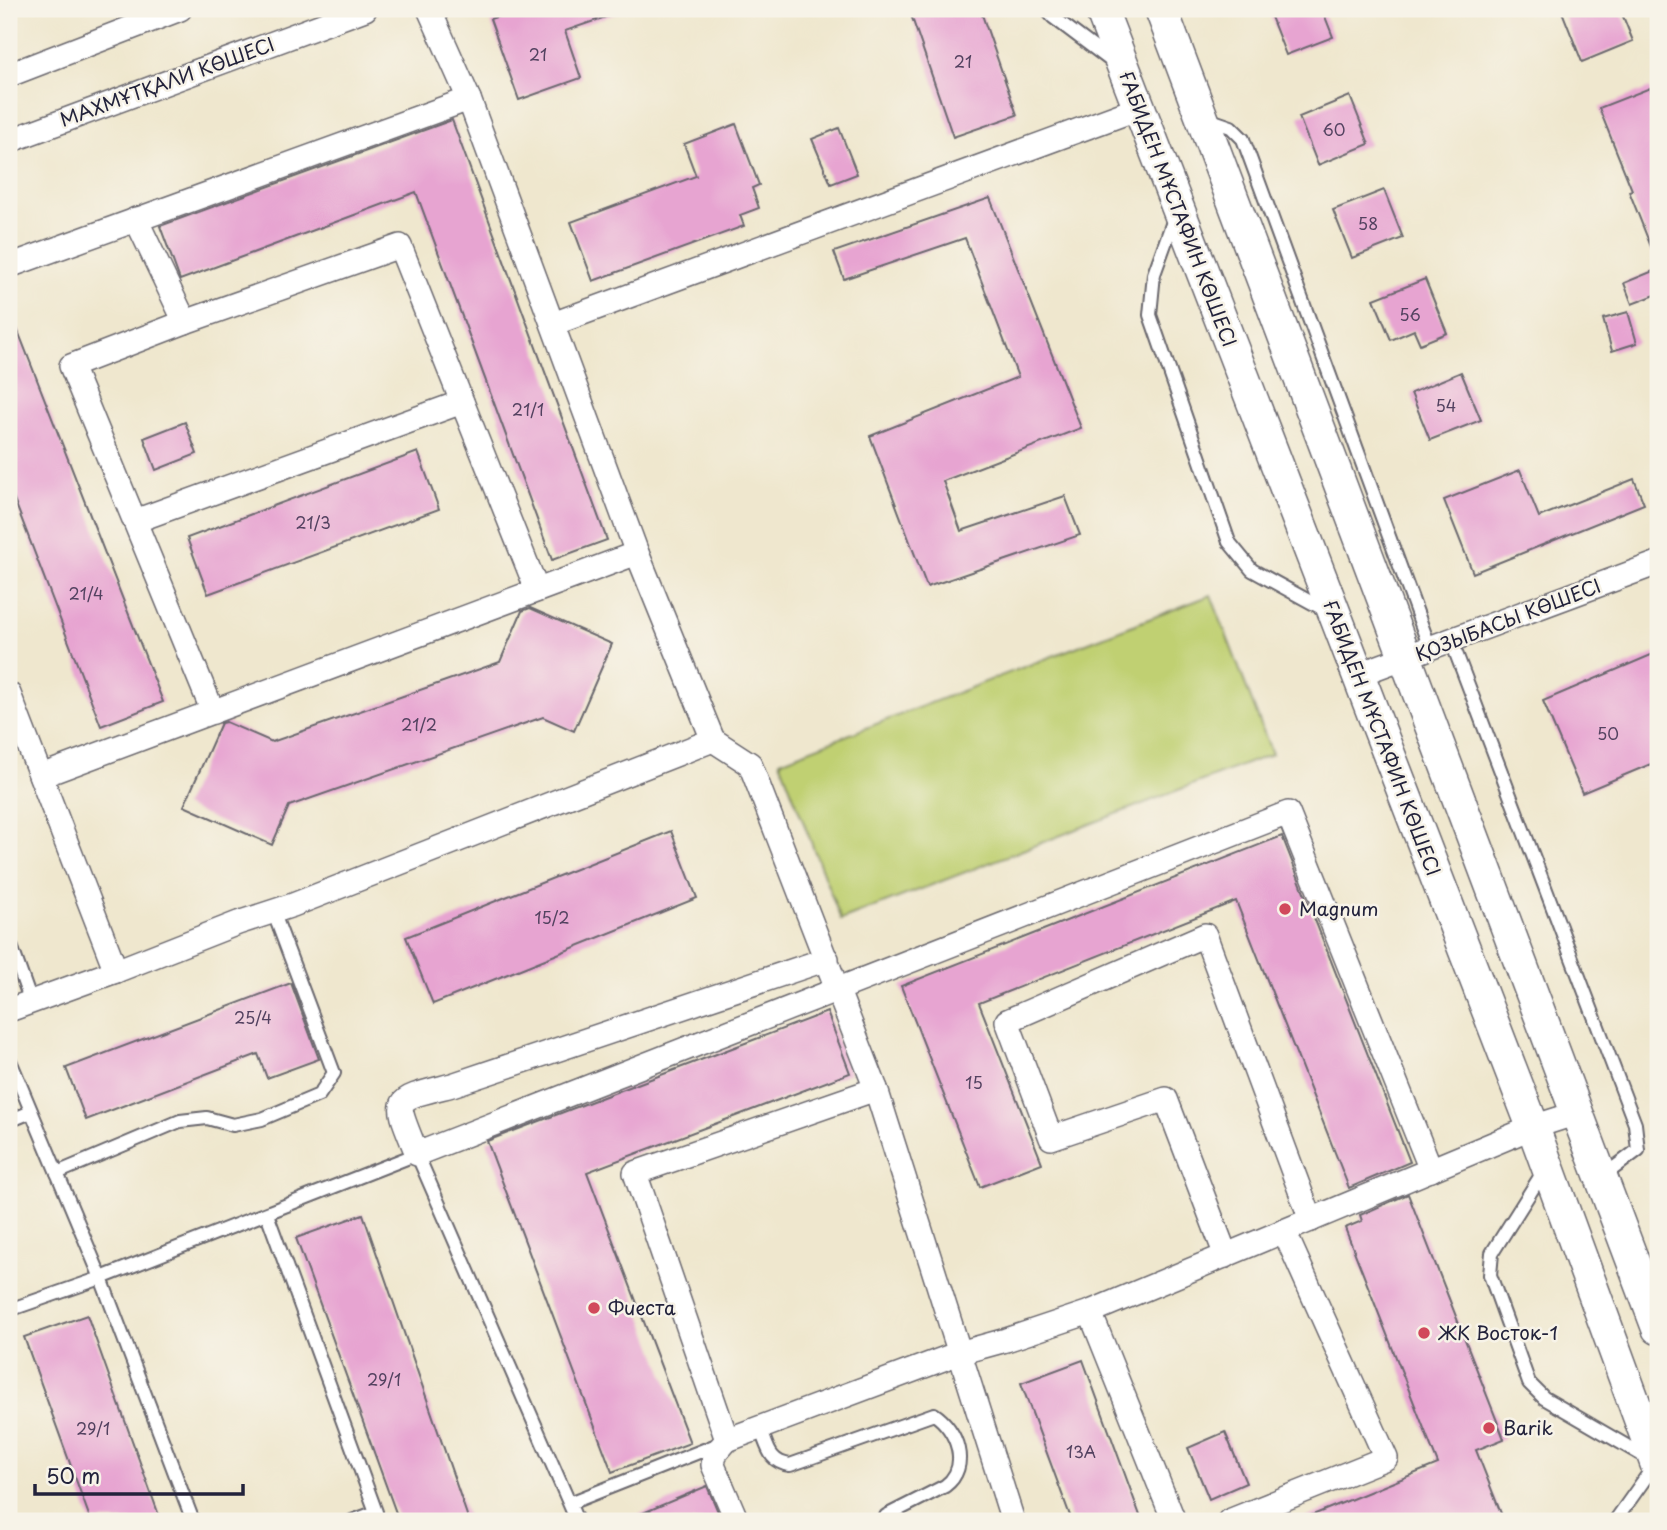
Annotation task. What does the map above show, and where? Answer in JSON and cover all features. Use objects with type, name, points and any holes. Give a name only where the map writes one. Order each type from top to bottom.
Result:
[{"type":"street","points":[[9,75],[180,9]]},
{"type":"street","name":"МАХМҰТҚАЛИ КӨШЕСІ","points":[[9,142],[365,9]]},
{"type":"street","points":[[429,9],[469,99],[637,553],[713,740],[750,764],[827,959],[837,992],[876,1089],[1013,1521]]},
{"type":"street","name":"ҒАБИДЕН МҰСТАФИН КӨШЕСІ","points":[[1101,9],[1548,1166],[1657,1466]]},
{"type":"street","points":[[1161,9],[1202,116],[1295,322],[1429,649],[1577,1112],[1658,1328]]},
{"type":"street","points":[[9,266],[469,99]]},
{"type":"street","points":[[553,324],[1139,108]]},
{"type":"street","points":[[136,219],[185,322]]},
{"type":"street","points":[[213,712],[71,366],[185,322],[400,246],[537,590]]},
{"type":"street","points":[[135,521],[462,402]]},
{"type":"street","points":[[41,776],[637,553]]},
{"type":"street","name":"ҚОЗЫБАСЫ КӨШЕСІ","points":[[1357,675],[1658,563]]},
{"type":"street","points":[[9,694],[13,721],[41,776],[116,971]]},
{"type":"street","points":[[9,1010],[273,911],[713,740]]},
{"type":"street","points":[[827,959],[452,1086],[410,1096],[403,1101],[401,1112],[417,1154],[837,992],[1288,813],[1431,1170]]},
{"type":"street","points":[[1226,1256],[1166,1099],[1051,1138],[1007,1021],[1205,935],[1311,1220]]},
{"type":"street","points":[[727,1440],[635,1173],[876,1089]]},
{"type":"street","points":[[737,1521],[713,1465],[715,1454],[727,1440],[959,1353],[1090,1312],[1533,1127],[1577,1112]]},
{"type":"street","points":[[1229,1521],[1386,1458],[1284,1231]]},
{"type":"street","points":[[1090,1312],[1174,1521]]},
{"type":"lane","points":[[1046,9],[1125,71]]},
{"type":"lane","points":[[1178,208],[1154,274],[1150,315],[1229,542],[1252,570],[1334,615]]},
{"type":"lane","points":[[1429,649],[1635,1124],[1638,1150],[1601,1177]]},
{"type":"lane","points":[[57,1173],[180,1121],[207,1118],[233,1125],[262,1119],[319,1095],[334,1073],[273,911]]},
{"type":"lane","points":[[9,940],[31,1002]]},
{"type":"lane","points":[[9,1058],[100,1278],[193,1521]]},
{"type":"lane","points":[[9,1121],[32,1112]]},
{"type":"lane","points":[[9,1310],[100,1278],[417,1154],[577,1521]]},
{"type":"lane","points":[[1548,1166],[1492,1253],[1490,1275],[1530,1382],[1544,1398],[1657,1466],[1615,1521]]},
{"type":"lane","points":[[267,1214],[376,1512],[352,1521]]},
{"type":"lane","points":[[760,1428],[773,1458],[781,1464],[790,1465],[934,1414],[941,1418],[956,1438],[958,1472],[945,1486],[886,1516]]},
{"type":"lane","points":[[570,1503],[727,1440]]},
{"type":"green space","points":[[1211,595],[1272,754],[841,920],[780,761]]},
{"type":"building","points":[[521,9],[620,9],[620,12],[565,31],[581,78],[519,100],[490,19]]},
{"type":"building","points":[[909,9],[980,9],[1017,115],[953,137]]},
{"type":"building","points":[[1268,9],[1322,9],[1333,37],[1286,55]]},
{"type":"building","points":[[1561,9],[1620,9],[1633,41],[1582,62]]},
{"type":"building","points":[[1650,88],[1658,109],[1657,262],[1599,108]]},
{"type":"building","points":[[1350,96],[1369,144],[1318,165],[1299,117]]},
{"type":"building","points":[[452,120],[607,540],[552,560],[416,192],[180,280],[160,226]]},
{"type":"building","points":[[736,124],[759,185],[752,188],[759,208],[740,215],[744,226],[593,281],[571,222],[696,176],[684,144]]},
{"type":"building","points":[[839,128],[857,174],[831,184],[812,139]]},
{"type":"building","points":[[1384,190],[1403,238],[1352,258],[1333,210]]},
{"type":"building","points":[[990,198],[1081,428],[943,481],[961,531],[1065,496],[1080,535],[927,587],[870,436],[1018,377],[965,238],[844,279],[834,252]]},
{"type":"building","points":[[1658,269],[1658,294],[1632,304],[1624,283]]},
{"type":"building","points":[[1425,279],[1447,333],[1420,344],[1414,330],[1391,340],[1374,299]]},
{"type":"building","points":[[9,308],[163,702],[101,726],[9,486]]},
{"type":"building","points":[[1628,312],[1637,343],[1612,351],[1603,319]]},
{"type":"building","points":[[1461,372],[1481,420],[1430,440],[1411,393]]},
{"type":"building","points":[[185,422],[197,454],[156,470],[144,438]]},
{"type":"building","points":[[418,452],[439,509],[208,594],[187,538]]},
{"type":"building","points":[[1520,470],[1539,517],[1634,479],[1644,504],[1473,573],[1444,500]]},
{"type":"building","points":[[530,608],[612,644],[574,731],[543,717],[289,806],[272,845],[184,806],[221,723],[226,722],[272,742],[500,662],[522,611]]},
{"type":"building","points":[[1658,652],[1658,761],[1582,793],[1543,701]]},
{"type":"building","points":[[671,831],[697,898],[433,1004],[406,937]]},
{"type":"building","points":[[1282,836],[1410,1162],[1349,1188],[1236,901],[979,1003],[1042,1163],[980,1187],[901,986]]},
{"type":"building","points":[[291,983],[319,1059],[267,1078],[258,1054],[86,1120],[66,1068]]},
{"type":"building","name":"Фиеста","points":[[827,1012],[850,1073],[587,1172],[690,1443],[612,1472],[487,1141]]},
{"type":"building","name":"ЖК Восток-1","points":[[1408,1194],[1504,1439],[1476,1450],[1504,1521],[1298,1521],[1438,1464],[1345,1228],[1362,1221],[1360,1215]]},
{"type":"building","points":[[363,1214],[469,1521],[399,1521],[296,1238]]},
{"type":"building","points":[[87,1315],[161,1521],[91,1521],[24,1337]]},
{"type":"building","points":[[1083,1360],[1142,1521],[1072,1521],[1021,1383]]},
{"type":"building","points":[[1225,1432],[1246,1483],[1209,1499],[1188,1448]]},
{"type":"building","points":[[707,1486],[722,1521],[624,1521]]},
{"type":"place","name":"Magnum","points":[[1285,909]]},
{"type":"place","name":"Фиеста","points":[[594,1308]]},
{"type":"place","name":"ЖК Восток-1","points":[[1424,1333]]},
{"type":"place","name":"Barik","points":[[1489,1428]]}]
